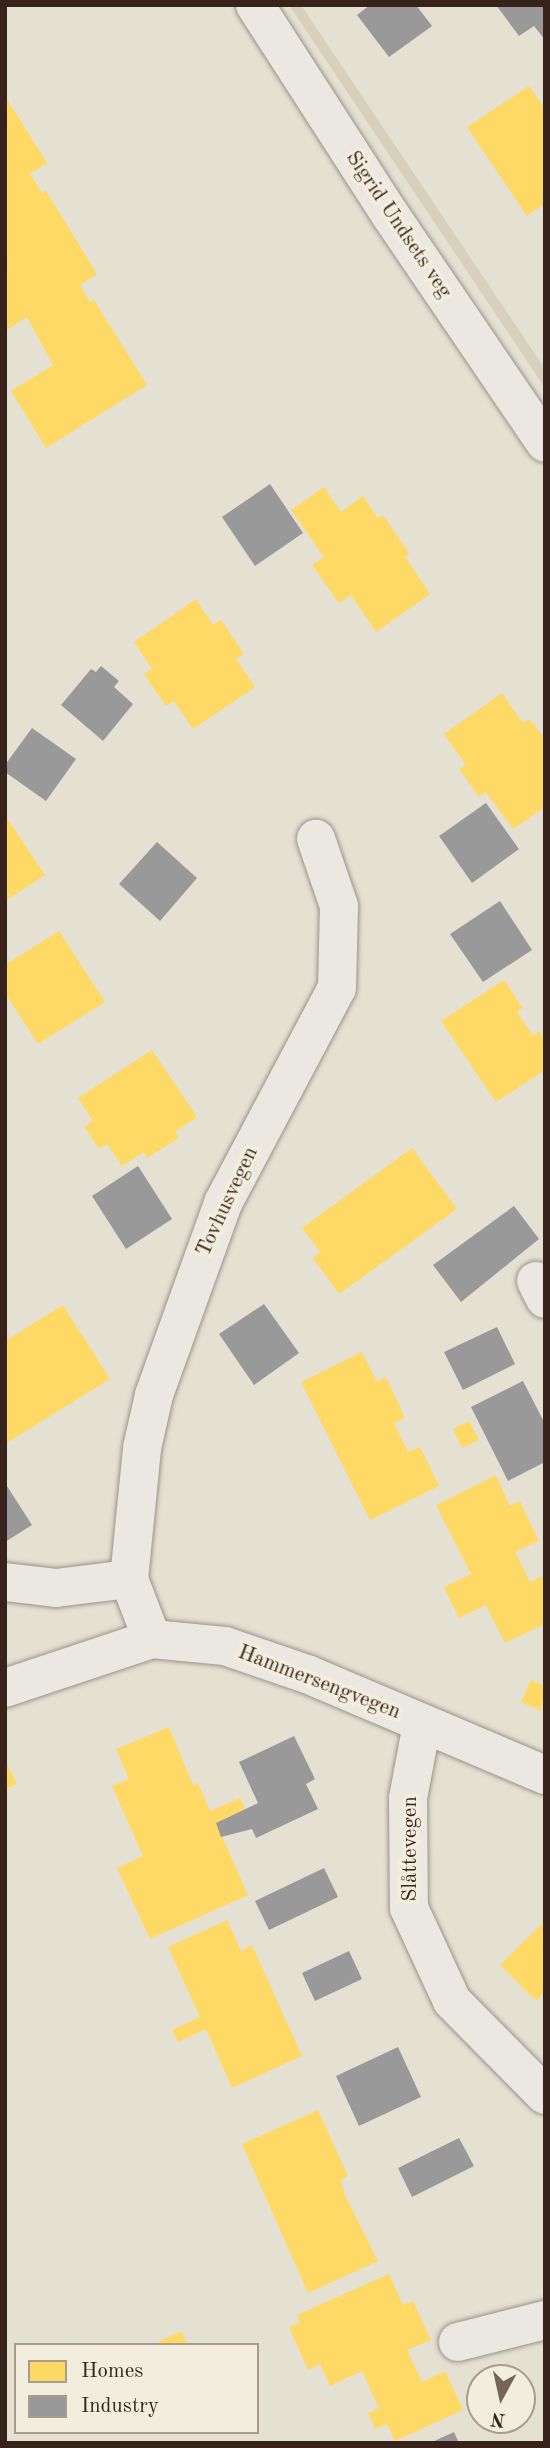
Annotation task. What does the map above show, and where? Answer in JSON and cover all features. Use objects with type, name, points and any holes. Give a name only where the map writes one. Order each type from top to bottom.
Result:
[{"type":"street","name":"Sigrid Undsets veg","points":[[254,5],[391,216],[545,443]]},
{"type":"street","name":"Tovhusvegen","points":[[152,1639],[129,1579],[142,1448],[154,1395],[223,1203],[337,988],[338,906],[316,839]]},
{"type":"street","points":[[5,1583],[56,1588],[129,1579]]},
{"type":"street","name":"Hammersengvegen","points":[[5,1688],[152,1639],[225,1646],[307,1674],[545,1775]]},
{"type":"street","name":"Slåttevegen","points":[[422,1724],[408,1798],[409,1908],[452,2001],[545,2095]]},
{"type":"street","points":[[458,2342],[545,2320]]},
{"type":"shaded area","points":[[289,5],[301,5],[545,369],[545,388]]},
{"type":"building: Homes","points":[[529,86],[545,109],[545,203],[527,216],[467,127]]},
{"type":"building: Homes","points":[[5,96],[47,163],[30,174],[42,193],[46,191],[97,274],[80,285],[90,302],[94,300],[147,385],[46,448],[11,391],[53,365],[27,317],[5,331],[5,264],[8,262],[5,257]]},
{"type":"building: Homes","points":[[324,487],[341,512],[363,496],[378,518],[383,515],[409,553],[405,557],[430,594],[376,632],[351,595],[339,603],[312,565],[324,557],[291,510]]},
{"type":"building: Homes","points":[[196,599],[213,625],[221,620],[244,654],[236,659],[255,687],[193,729],[174,701],[166,706],[144,674],[152,669],[134,642]]},
{"type":"building: Homes","points":[[502,693],[523,723],[530,719],[545,740],[545,807],[513,829],[486,792],[479,797],[459,769],[466,765],[444,734]]},
{"type":"building: Homes","points":[[5,815],[45,875],[5,901]]},
{"type":"building: Homes","points":[[59,931],[105,1002],[38,1044],[5,993],[5,965]]},
{"type":"building: Homes","points":[[504,980],[523,1008],[517,1012],[533,1036],[539,1031],[545,1040],[545,1070],[496,1102],[441,1021]]},
{"type":"building: Homes","points":[[152,1050],[197,1117],[175,1132],[179,1138],[147,1158],[144,1152],[122,1166],[107,1144],[99,1149],[84,1127],[93,1121],[78,1098]]},
{"type":"building: Homes","points":[[412,1148],[457,1209],[339,1294],[313,1258],[320,1252],[302,1228]]},
{"type":"building: Homes","points":[[63,1305],[110,1379],[5,1444],[5,1341]]},
{"type":"building: Homes","points":[[362,1352],[377,1382],[386,1377],[405,1418],[394,1423],[408,1452],[420,1447],[439,1486],[370,1520],[301,1382]]},
{"type":"building: Homes","points":[[469,1421],[479,1440],[462,1448],[453,1429]]},
{"type":"building: Homes","points":[[496,1475],[510,1506],[520,1501],[539,1541],[515,1552],[530,1582],[545,1575],[545,1624],[505,1643],[486,1605],[459,1618],[444,1587],[471,1574],[436,1505]]},
{"type":"building: Homes","points":[[531,1680],[545,1686],[541,1711],[521,1702]]},
{"type":"building: Homes","points":[[169,1727],[193,1785],[198,1783],[210,1811],[240,1798],[245,1809],[216,1823],[248,1895],[150,1939],[117,1868],[143,1856],[112,1786],[129,1779],[116,1749]]},
{"type":"building: Homes","points":[[5,1760],[17,1784],[5,1789]]},
{"type":"building: Homes","points":[[227,1920],[241,1951],[252,1945],[302,2056],[232,2088],[206,2029],[178,2042],[172,2030],[200,2017],[168,1947]]},
{"type":"building: Homes","points":[[545,1921],[545,1992],[536,2001],[500,1965]]},
{"type":"building: Homes","points":[[318,2110],[348,2176],[341,2180],[344,2193],[378,2261],[308,2293],[242,2144]]},
{"type":"building: Homes","points":[[389,2274],[403,2305],[413,2301],[431,2340],[407,2350],[422,2382],[445,2371],[463,2410],[395,2441],[387,2424],[375,2429],[368,2413],[379,2408],[362,2371],[330,2386],[320,2364],[308,2370],[289,2327],[300,2322],[297,2315]]},
{"type":"building: Homes","points":[[181,2331],[187,2343],[156,2343]]},
{"type":"building: Industry","points":[[370,5],[416,5],[432,26],[389,57],[357,15]]},
{"type":"building: Industry","points":[[496,5],[545,5],[545,40],[534,26],[519,36]]},
{"type":"building: Industry","points":[[270,484],[303,533],[255,566],[222,517]]},
{"type":"building: Industry","points":[[101,666],[119,681],[114,687],[133,704],[103,741],[61,705],[91,669],[96,672]]},
{"type":"building: Industry","points":[[32,728],[76,759],[46,801],[5,772],[5,765]]},
{"type":"building: Industry","points":[[486,803],[519,849],[472,883],[439,836]]},
{"type":"building: Industry","points":[[157,842],[197,878],[160,921],[119,884]]},
{"type":"building: Industry","points":[[500,901],[532,950],[483,982],[450,934]]},
{"type":"building: Industry","points":[[138,1166],[172,1219],[126,1249],[92,1196]]},
{"type":"building: Industry","points":[[514,1206],[539,1239],[461,1302],[433,1265]]},
{"type":"building: Industry","points":[[264,1304],[299,1353],[254,1385],[219,1334]]},
{"type":"building: Industry","points":[[497,1327],[515,1364],[463,1390],[444,1352]]},
{"type":"building: Industry","points":[[523,1381],[545,1424],[545,1462],[508,1481],[471,1407]]},
{"type":"building: Industry","points":[[5,1483],[32,1525],[5,1542]]},
{"type":"building: Industry","points":[[294,1736],[315,1779],[306,1784],[318,1809],[256,1838],[252,1829],[221,1837],[216,1823],[258,1803],[239,1762]]},
{"type":"building: Industry","points":[[324,1868],[338,1897],[269,1930],[255,1901]]},
{"type":"building: Industry","points":[[349,1951],[362,1979],[315,2001],[302,1973]]},
{"type":"building: Industry","points":[[398,2047],[421,2097],[359,2126],[336,2076]]},
{"type":"building: Industry","points":[[459,2138],[474,2166],[412,2197],[398,2168]]},
{"type":"building: Industry","points":[[454,2432],[459,2443],[430,2443]]}]
